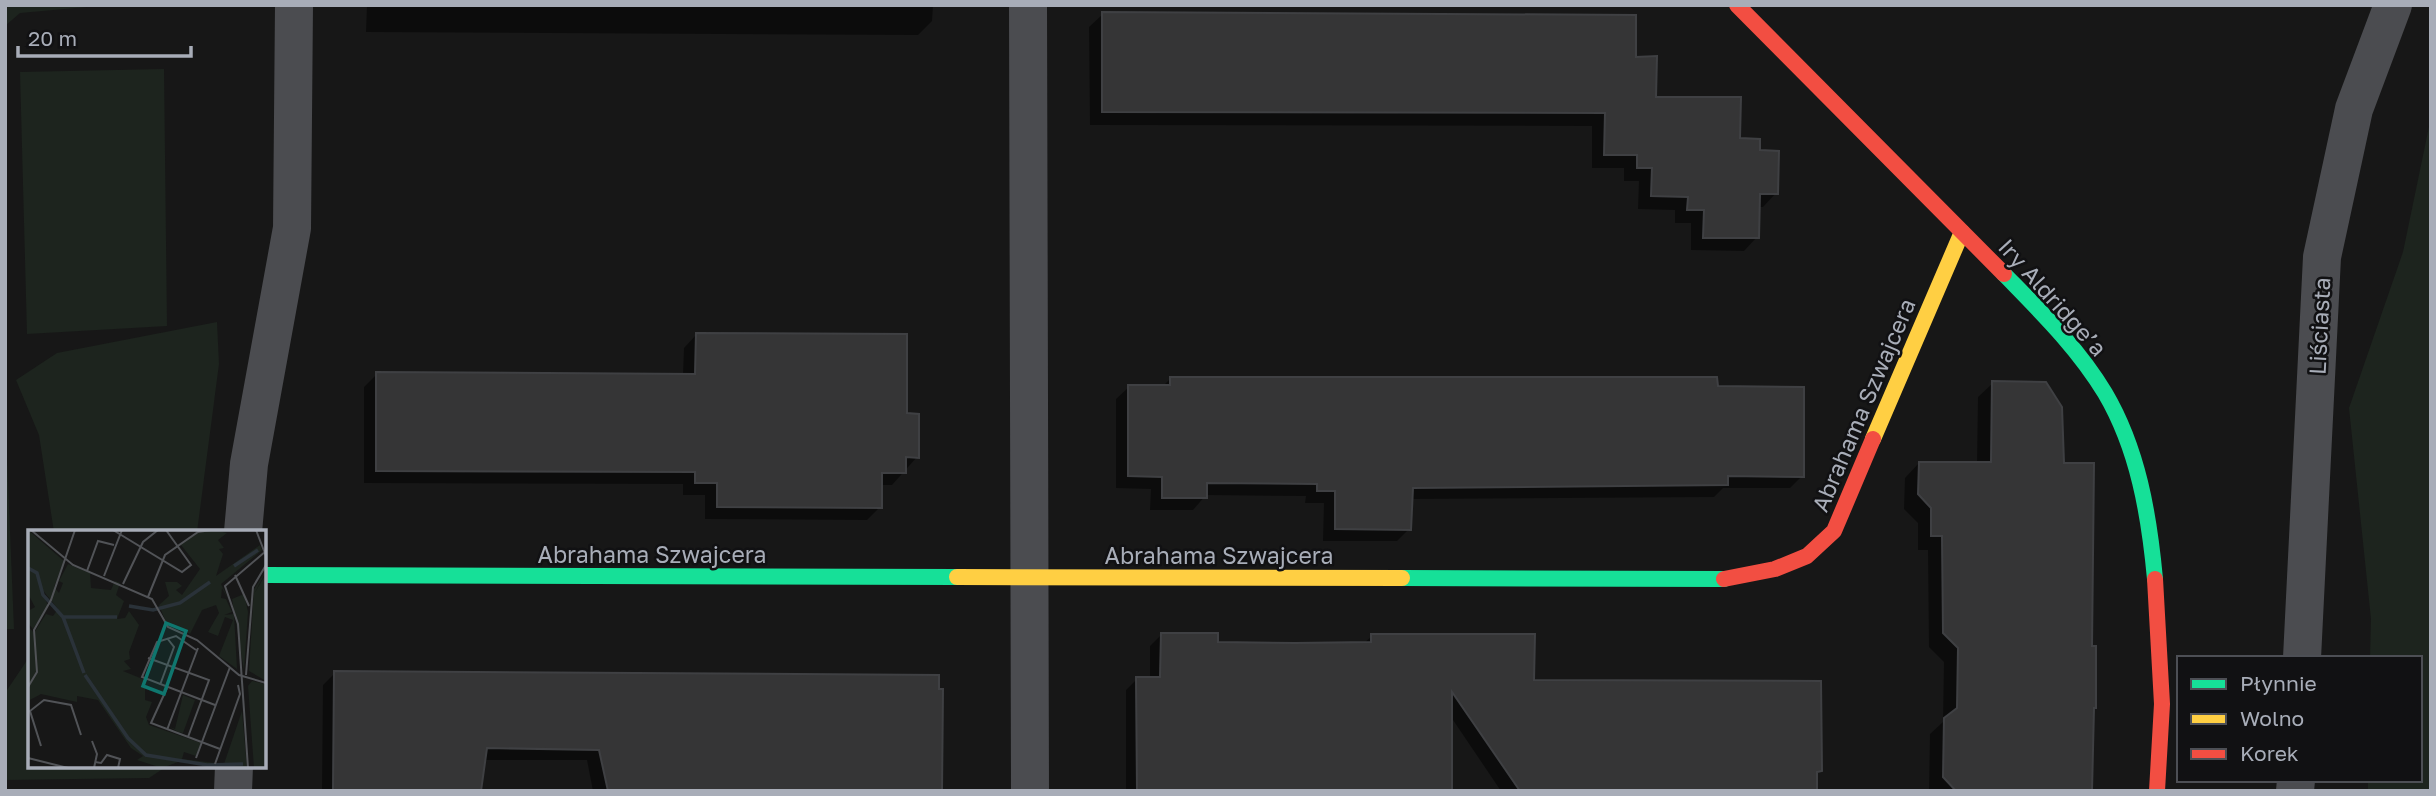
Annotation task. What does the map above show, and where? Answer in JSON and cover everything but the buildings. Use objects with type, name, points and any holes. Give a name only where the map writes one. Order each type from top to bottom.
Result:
[{"type":"street","points":[[243,530],[249,464],[292,228],[294,5]]},
{"type":"street","points":[[1028,5],[1030,791]]},
{"type":"street","name":"Iry Aldridge’a","points":[[1737,5],[2067,340],[2086,364],[2116,413],[2138,468],[2146,506],[2154,572],[2161,662],[2157,791]]},
{"type":"street","name":"Liściasta","points":[[2302,656],[2322,257],[2354,109],[2393,5]]},
{"type":"street","name":"Abrahama Szwajcera","points":[[266,575],[1730,579],[1775,569],[1807,556],[1834,531],[1962,232]]},
{"type":"street","points":[[233,791],[234,768]]},
{"type":"shaded area","points":[[5,5],[109,5],[20,13],[5,26]]},
{"type":"shaded area","points":[[164,69],[167,326],[27,334],[20,72]]},
{"type":"shaded area","points":[[2431,117],[2431,791],[2368,791],[2368,782],[2422,782],[2422,656],[2370,656],[2371,619],[2349,408],[2403,252]]},
{"type":"shaded area","points":[[217,322],[219,364],[197,530],[54,530],[39,435],[16,380],[57,353]]},
{"type":"shaded area","points":[[7,458],[14,629],[5,629]]},
{"type":"shaded area","points":[[28,659],[28,768],[164,768],[149,778],[5,780],[5,693]]},
{"type":"traffic: fast","points":[[2004,274],[2071,345],[2094,376],[2116,414],[2134,459],[2140,483],[2155,579]]},
{"type":"traffic: fast","points":[[266,575],[957,577]]},
{"type":"traffic: fast","points":[[1402,578],[1724,579]]},
{"type":"traffic: slow","points":[[1873,439],[1962,232]]},
{"type":"traffic: slow","points":[[957,577],[1402,578]]},
{"type":"traffic: jam","points":[[1737,5],[2004,274]]},
{"type":"traffic: jam","points":[[1724,579],[1775,569],[1807,556],[1834,531],[1873,439]]},
{"type":"traffic: jam","points":[[2155,579],[2162,704],[2157,791]]}]
